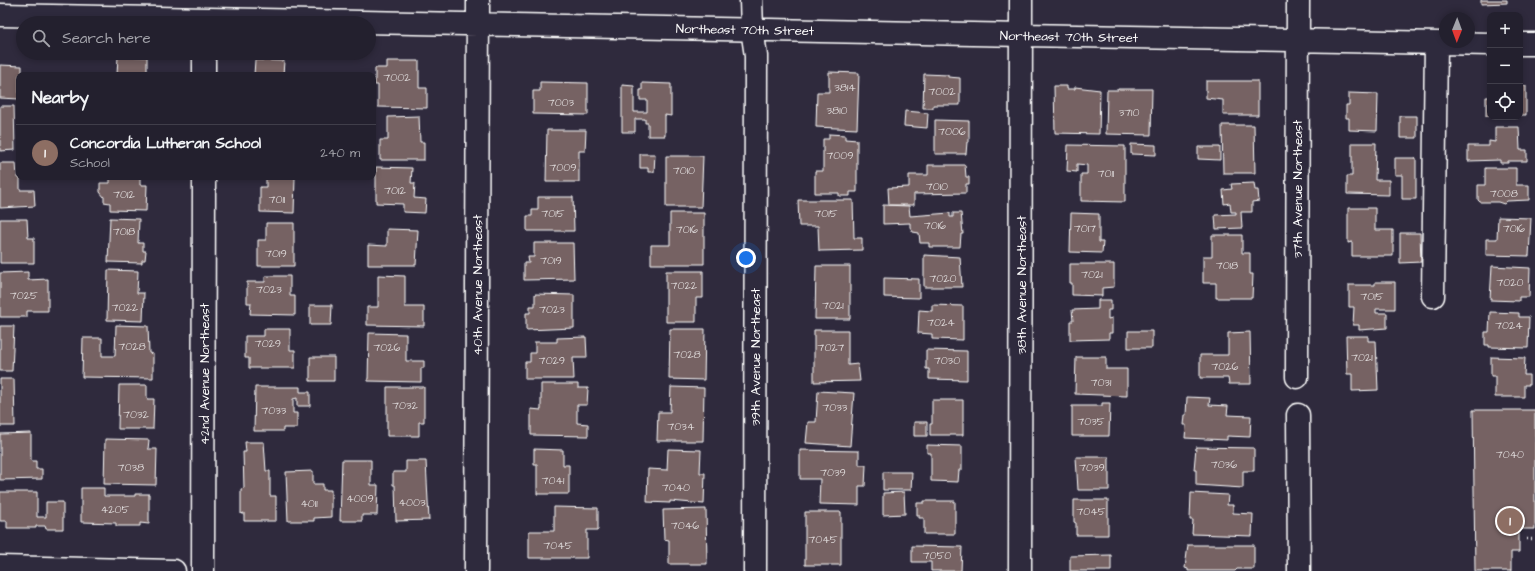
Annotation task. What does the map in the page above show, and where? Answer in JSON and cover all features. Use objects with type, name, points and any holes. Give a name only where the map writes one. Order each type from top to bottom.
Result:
[{"type":"street","points":[[176,0],[186,16]]},
{"type":"street","name":"40th Avenue Northeast","points":[[476,571],[478,0]]},
{"type":"street","name":"39th Avenue Northeast","points":[[751,0],[752,29],[756,56],[755,571]]},
{"type":"street","name":"38th Avenue Northeast","points":[[1020,571],[1021,0]]},
{"type":"street","name":"37th Avenue Northeast","points":[[1297,377],[1298,0]]},
{"type":"street","name":"Northeast 70th Street","points":[[0,15],[32,16]]},
{"type":"street","name":"Northeast 70th Street","points":[[376,23],[1487,44]]},
{"type":"street","points":[[1433,296],[1436,43]]},
{"type":"street","points":[[1523,44],[1535,44]]},
{"type":"street","points":[[204,60],[204,72]]},
{"type":"street","name":"42nd Avenue Northeast","points":[[203,571],[204,180]]},
{"type":"street","points":[[1298,415],[1299,571]]},
{"type":"street","points":[[0,567],[174,571]]},
{"type":"path","points":[[1527,539],[1535,539]]},
{"type":"building","points":[[1481,0],[1507,0],[1507,3],[1481,4]]},
{"type":"building","points":[[118,60],[147,60],[147,72],[117,72]]},
{"type":"building","points":[[255,60],[284,61],[283,72],[254,72]]},
{"type":"building","points":[[387,61],[419,61],[419,88],[427,88],[427,108],[378,107],[378,85],[376,85],[375,68],[387,68]]},
{"type":"building","points":[[0,65],[22,66],[22,72],[16,72],[16,99],[0,98]]},
{"type":"building","points":[[829,72],[859,73],[857,129],[816,127],[817,92],[829,92]]},
{"type":"building","points":[[924,74],[948,75],[948,77],[960,78],[960,105],[933,105],[933,108],[923,108]]},
{"type":"building","points":[[1206,81],[1258,81],[1258,115],[1223,115],[1223,100],[1206,98]]},
{"type":"building","points":[[540,82],[588,83],[588,115],[533,114],[533,91],[540,91]]},
{"type":"building","points":[[642,83],[671,84],[671,116],[665,115],[665,136],[648,136],[648,123],[645,123],[645,119],[635,119],[635,132],[622,132],[622,85],[634,86],[634,112],[647,112],[647,100],[640,100]]},
{"type":"building","points":[[1054,86],[1067,86],[1067,89],[1075,89],[1075,87],[1100,90],[1099,134],[1055,133]]},
{"type":"building","points":[[1523,86],[1526,86],[1526,115],[1523,115]]},
{"type":"building","points":[[1152,89],[1151,135],[1106,134],[1107,90]]},
{"type":"building","points":[[1349,93],[1378,94],[1377,131],[1349,130],[1349,118],[1346,118],[1346,105],[1349,105]]},
{"type":"building","points":[[1486,97],[1487,97],[1487,116]]},
{"type":"building","points":[[0,106],[14,106],[15,150],[0,151]]},
{"type":"building","points":[[905,111],[928,113],[927,128],[904,126]]},
{"type":"building","points":[[419,116],[420,142],[424,142],[424,160],[380,160],[380,140],[388,140],[388,117]]},
{"type":"building","points":[[1400,116],[1417,116],[1417,138],[1400,138]]},
{"type":"building","points":[[935,120],[969,121],[969,142],[967,142],[966,154],[935,154]]},
{"type":"building","points":[[1222,125],[1254,125],[1255,173],[1223,173]]},
{"type":"building","points":[[1495,127],[1519,127],[1520,150],[1527,150],[1527,161],[1508,161],[1508,163],[1500,163],[1500,160],[1468,161],[1468,146],[1489,146],[1489,141],[1495,142]]},
{"type":"building","points":[[547,130],[586,130],[585,151],[579,151],[579,182],[546,182]]},
{"type":"building","points":[[829,134],[845,135],[845,139],[857,140],[857,192],[850,192],[850,196],[839,196],[839,193],[815,193],[815,171],[823,171],[823,139],[829,139]]},
{"type":"building","points":[[1352,143],[1376,143],[1375,180],[1389,180],[1389,195],[1347,194],[1347,176],[1352,176]]},
{"type":"building","points":[[1131,144],[1156,145],[1156,155],[1131,154]]},
{"type":"building","points":[[1068,145],[1125,146],[1125,202],[1081,201],[1081,174],[1087,174],[1087,165],[1077,164],[1077,172],[1067,171]]},
{"type":"building","points":[[1198,147],[1220,147],[1220,160],[1198,159]]},
{"type":"building","points":[[640,154],[655,154],[654,172],[648,172],[648,168],[640,168]]},
{"type":"building","points":[[666,156],[703,156],[701,207],[666,207]]},
{"type":"building","points":[[1395,158],[1416,158],[1416,199],[1402,199],[1402,175],[1395,175]]},
{"type":"building","points":[[0,163],[16,163],[16,180],[20,180],[20,190],[34,190],[35,206],[0,208]]},
{"type":"building","points":[[928,165],[965,165],[966,177],[969,177],[969,184],[966,184],[966,193],[914,194],[914,205],[889,205],[888,188],[909,187],[909,175],[928,175]]},
{"type":"building","points":[[376,167],[412,168],[411,183],[415,183],[414,198],[426,199],[425,213],[403,212],[403,204],[376,203]]},
{"type":"building","points":[[1485,168],[1516,168],[1516,185],[1529,185],[1529,200],[1507,201],[1504,204],[1498,202],[1480,202],[1478,200],[1478,185],[1485,185]]},
{"type":"building","points":[[110,180],[140,180],[140,185],[147,185],[146,211],[110,210],[110,203],[104,202],[104,197],[100,192],[100,183],[110,183]]},
{"type":"building","points":[[266,180],[295,180],[294,213],[260,212],[260,187],[266,187]]},
{"type":"building","points":[[1254,183],[1255,190],[1258,190],[1259,201],[1252,202],[1252,212],[1241,212],[1242,228],[1216,229],[1215,215],[1236,214],[1236,212],[1231,212],[1230,203],[1224,204],[1223,190],[1232,189],[1231,184]]},
{"type":"building","points":[[538,197],[573,197],[574,231],[527,231],[527,216],[532,216],[532,210],[538,210]]},
{"type":"building","points":[[798,200],[853,200],[854,238],[862,238],[862,250],[819,251],[818,226],[799,226]]},
{"type":"building","points":[[883,205],[909,206],[910,216],[950,213],[950,217],[953,217],[953,213],[961,213],[963,234],[961,234],[960,247],[929,247],[929,243],[920,243],[919,233],[913,232],[910,227],[910,223],[883,224]]},
{"type":"building","points":[[1348,208],[1375,208],[1375,230],[1393,230],[1393,256],[1352,256],[1352,242],[1348,243]]},
{"type":"building","points":[[670,213],[704,213],[704,264],[651,264],[651,245],[670,245]]},
{"type":"building","points":[[1071,213],[1099,214],[1099,242],[1103,242],[1102,253],[1070,252]]},
{"type":"building","points":[[1498,217],[1531,218],[1529,256],[1486,255],[1486,239],[1497,239]]},
{"type":"building","points":[[110,218],[139,219],[138,243],[143,243],[143,251],[146,251],[145,260],[142,260],[142,263],[108,262]]},
{"type":"building","points":[[0,219],[27,219],[28,238],[34,238],[34,263],[0,263]]},
{"type":"building","points":[[266,223],[294,223],[294,266],[258,266],[258,240],[266,240]]},
{"type":"building","points":[[387,229],[418,230],[416,265],[368,265],[368,245],[387,246]]},
{"type":"building","points":[[1400,233],[1420,233],[1421,262],[1400,263]]},
{"type":"building","points":[[1212,235],[1242,235],[1242,253],[1250,253],[1250,274],[1253,274],[1252,298],[1216,298],[1216,283],[1203,283],[1203,256],[1212,256]]},
{"type":"building","points":[[534,243],[573,243],[574,279],[524,280],[524,263],[529,263],[528,257],[534,257]]},
{"type":"building","points":[[924,255],[960,257],[962,287],[924,287]]},
{"type":"building","points":[[1070,264],[1114,264],[1114,287],[1102,288],[1102,296],[1072,295],[1072,283],[1070,283]]},
{"type":"building","points":[[816,266],[850,266],[850,319],[815,319]]},
{"type":"building","points":[[1492,266],[1530,268],[1529,297],[1519,297],[1519,301],[1490,300]]},
{"type":"building","points":[[108,270],[138,271],[137,293],[144,293],[143,321],[107,320]]},
{"type":"building","points":[[666,271],[703,271],[703,298],[696,298],[696,322],[666,322]]},
{"type":"building","points":[[28,272],[28,280],[48,279],[48,311],[27,311],[27,317],[0,317],[0,273]]},
{"type":"building","points":[[378,275],[405,276],[405,307],[424,307],[424,326],[367,325],[367,307],[378,307]]},
{"type":"building","points":[[265,276],[290,276],[290,296],[295,296],[295,315],[250,314],[251,303],[247,303],[247,282],[265,282]]},
{"type":"building","points":[[884,278],[919,279],[919,298],[884,297]]},
{"type":"building","points":[[1375,282],[1395,282],[1395,309],[1376,309],[1376,313],[1387,313],[1387,328],[1359,330],[1359,325],[1353,325],[1354,307],[1349,307],[1349,285],[1375,285]]},
{"type":"building","points":[[535,294],[574,295],[574,328],[526,330],[526,313],[530,313],[530,306],[535,306]]},
{"type":"building","points":[[1098,300],[1111,300],[1111,310],[1108,310],[1108,319],[1112,318],[1112,333],[1109,333],[1109,339],[1070,340],[1070,321],[1073,321],[1072,310],[1098,309]]},
{"type":"building","points":[[310,305],[332,305],[331,325],[310,325]]},
{"type":"building","points":[[932,305],[963,306],[963,340],[932,339],[932,334],[918,333],[919,310],[932,311]]},
{"type":"building","points":[[1490,312],[1519,313],[1519,317],[1529,317],[1528,348],[1489,347],[1489,345],[1485,345],[1485,332],[1489,332]]},
{"type":"building","points":[[116,325],[148,326],[149,353],[153,354],[153,378],[82,377],[83,338],[102,338],[102,356],[115,356]]},
{"type":"building","points":[[0,326],[14,326],[12,371],[0,371]]},
{"type":"building","points":[[264,329],[290,329],[290,350],[295,350],[295,368],[249,368],[249,358],[245,358],[245,336],[264,336]]},
{"type":"building","points":[[670,329],[705,329],[704,380],[669,379]]},
{"type":"building","points":[[814,330],[848,330],[848,365],[858,364],[860,381],[814,382]]},
{"type":"building","points":[[1128,331],[1152,331],[1152,348],[1128,348]]},
{"type":"building","points":[[1250,332],[1251,384],[1229,384],[1228,378],[1200,378],[1200,355],[1228,355],[1228,333]]},
{"type":"building","points":[[369,333],[406,334],[406,361],[424,361],[424,368],[421,368],[421,382],[368,381]]},
{"type":"building","points":[[1346,336],[1368,336],[1368,341],[1376,341],[1378,390],[1352,391],[1352,374],[1347,374]]},
{"type":"building","points":[[586,337],[587,358],[573,358],[574,379],[525,379],[525,362],[530,362],[530,353],[535,353],[535,342],[557,342],[557,338]]},
{"type":"building","points":[[926,350],[967,351],[967,380],[929,379],[929,369],[926,369]]},
{"type":"building","points":[[310,357],[334,357],[334,381],[310,381]]},
{"type":"building","points":[[1076,357],[1106,357],[1106,369],[1127,369],[1127,396],[1075,394]]},
{"type":"building","points":[[1491,357],[1525,358],[1524,375],[1529,375],[1529,385],[1524,385],[1524,397],[1495,397],[1495,376],[1491,376]]},
{"type":"building","points":[[0,379],[14,379],[15,426],[0,426]]},
{"type":"building","points":[[541,384],[578,384],[578,388],[588,388],[587,405],[577,405],[577,423],[588,424],[588,436],[531,435],[531,409],[541,410]]},
{"type":"building","points":[[119,385],[147,385],[147,399],[154,399],[153,429],[118,429]]},
{"type":"building","points":[[255,387],[300,387],[300,392],[310,392],[310,406],[297,406],[297,398],[293,399],[293,413],[297,413],[297,428],[283,428],[283,431],[254,431]]},
{"type":"building","points":[[387,387],[424,387],[424,422],[419,422],[419,436],[387,436]]},
{"type":"building","points":[[671,387],[704,388],[703,441],[657,441],[658,412],[670,412]]},
{"type":"building","points":[[818,391],[854,393],[850,446],[806,443],[808,422],[816,422]]},
{"type":"building","points":[[1187,397],[1210,398],[1209,405],[1228,406],[1227,415],[1251,416],[1250,437],[1227,436],[1227,440],[1185,438],[1186,425],[1183,425],[1184,415],[1186,415]]},
{"type":"building","points":[[932,400],[963,400],[963,435],[930,435],[930,424],[932,424]]},
{"type":"building","points":[[1102,403],[1110,403],[1109,436],[1072,436],[1072,406],[1102,406]]},
{"type":"building","points":[[1473,410],[1535,410],[1535,529],[1519,529],[1519,552],[1511,552],[1511,571],[1475,571]]},
{"type":"building","points":[[914,422],[927,422],[927,436],[914,436]]},
{"type":"building","points":[[31,433],[31,461],[36,461],[36,469],[42,469],[42,479],[0,480],[0,434]]},
{"type":"building","points":[[105,439],[149,440],[148,449],[157,449],[156,485],[104,484]]},
{"type":"building","points":[[245,442],[264,442],[266,471],[270,471],[270,496],[276,496],[276,521],[244,521],[244,513],[241,514],[241,489],[244,488],[243,452],[246,452]]},
{"type":"building","points":[[927,445],[962,446],[962,470],[959,470],[958,482],[931,481],[931,453],[927,453]]},
{"type":"building","points":[[1196,447],[1254,448],[1254,471],[1243,471],[1243,488],[1196,485],[1196,470],[1194,470]]},
{"type":"building","points":[[534,449],[563,450],[563,465],[569,465],[569,494],[537,494],[537,464],[534,464]]},
{"type":"building","points":[[668,449],[701,450],[700,473],[705,473],[704,504],[670,501],[670,503],[647,502],[648,469],[667,470]]},
{"type":"building","points":[[800,450],[859,451],[859,465],[866,465],[865,486],[859,486],[859,505],[819,504],[820,479],[800,479]]},
{"type":"building","points":[[1076,457],[1109,457],[1109,490],[1078,490]]},
{"type":"building","points":[[342,460],[371,460],[371,485],[378,485],[377,515],[362,515],[362,521],[340,521]]},
{"type":"building","points":[[406,461],[426,461],[429,520],[396,521],[395,485],[393,485],[393,472],[406,472]]},
{"type":"building","points":[[313,471],[313,484],[323,484],[323,490],[331,490],[331,517],[314,518],[314,521],[288,521],[286,472]]},
{"type":"building","points":[[883,472],[912,472],[911,490],[883,490]]},
{"type":"building","points":[[81,488],[104,488],[104,496],[135,496],[135,494],[149,494],[149,524],[140,523],[140,526],[116,526],[116,523],[81,522]]},
{"type":"building","points":[[0,492],[37,492],[37,517],[46,517],[46,502],[63,502],[63,529],[46,529],[45,526],[36,526],[36,528],[7,528],[7,521],[0,521]]},
{"type":"building","points":[[904,492],[905,514],[883,515],[883,493]]},
{"type":"building","points":[[1191,493],[1228,495],[1227,505],[1233,505],[1233,513],[1253,514],[1252,536],[1192,534],[1193,520],[1190,520]]},
{"type":"building","points":[[1074,500],[1108,500],[1108,535],[1076,535],[1076,523],[1074,522]]},
{"type":"building","points":[[924,501],[955,501],[955,534],[924,534],[924,518],[919,518],[919,515],[917,515],[917,503],[924,503]]},
{"type":"building","points":[[554,507],[598,508],[598,530],[587,530],[587,558],[529,558],[529,531],[554,531]]},
{"type":"building","points":[[706,509],[707,564],[669,564],[669,540],[664,539],[663,510]]},
{"type":"building","points":[[805,512],[841,512],[841,565],[805,565]]},
{"type":"building","points":[[1188,545],[1254,545],[1254,569],[1237,569],[1235,571],[1188,571],[1188,569],[1185,568]]},
{"type":"building","points":[[912,546],[962,547],[961,571],[931,571],[931,562],[912,562]]},
{"type":"building","points":[[1111,555],[1111,571],[1070,571],[1070,556]]},
{"type":"place","name":"Concordia Lutheran School","points":[[1510,521]]}]
